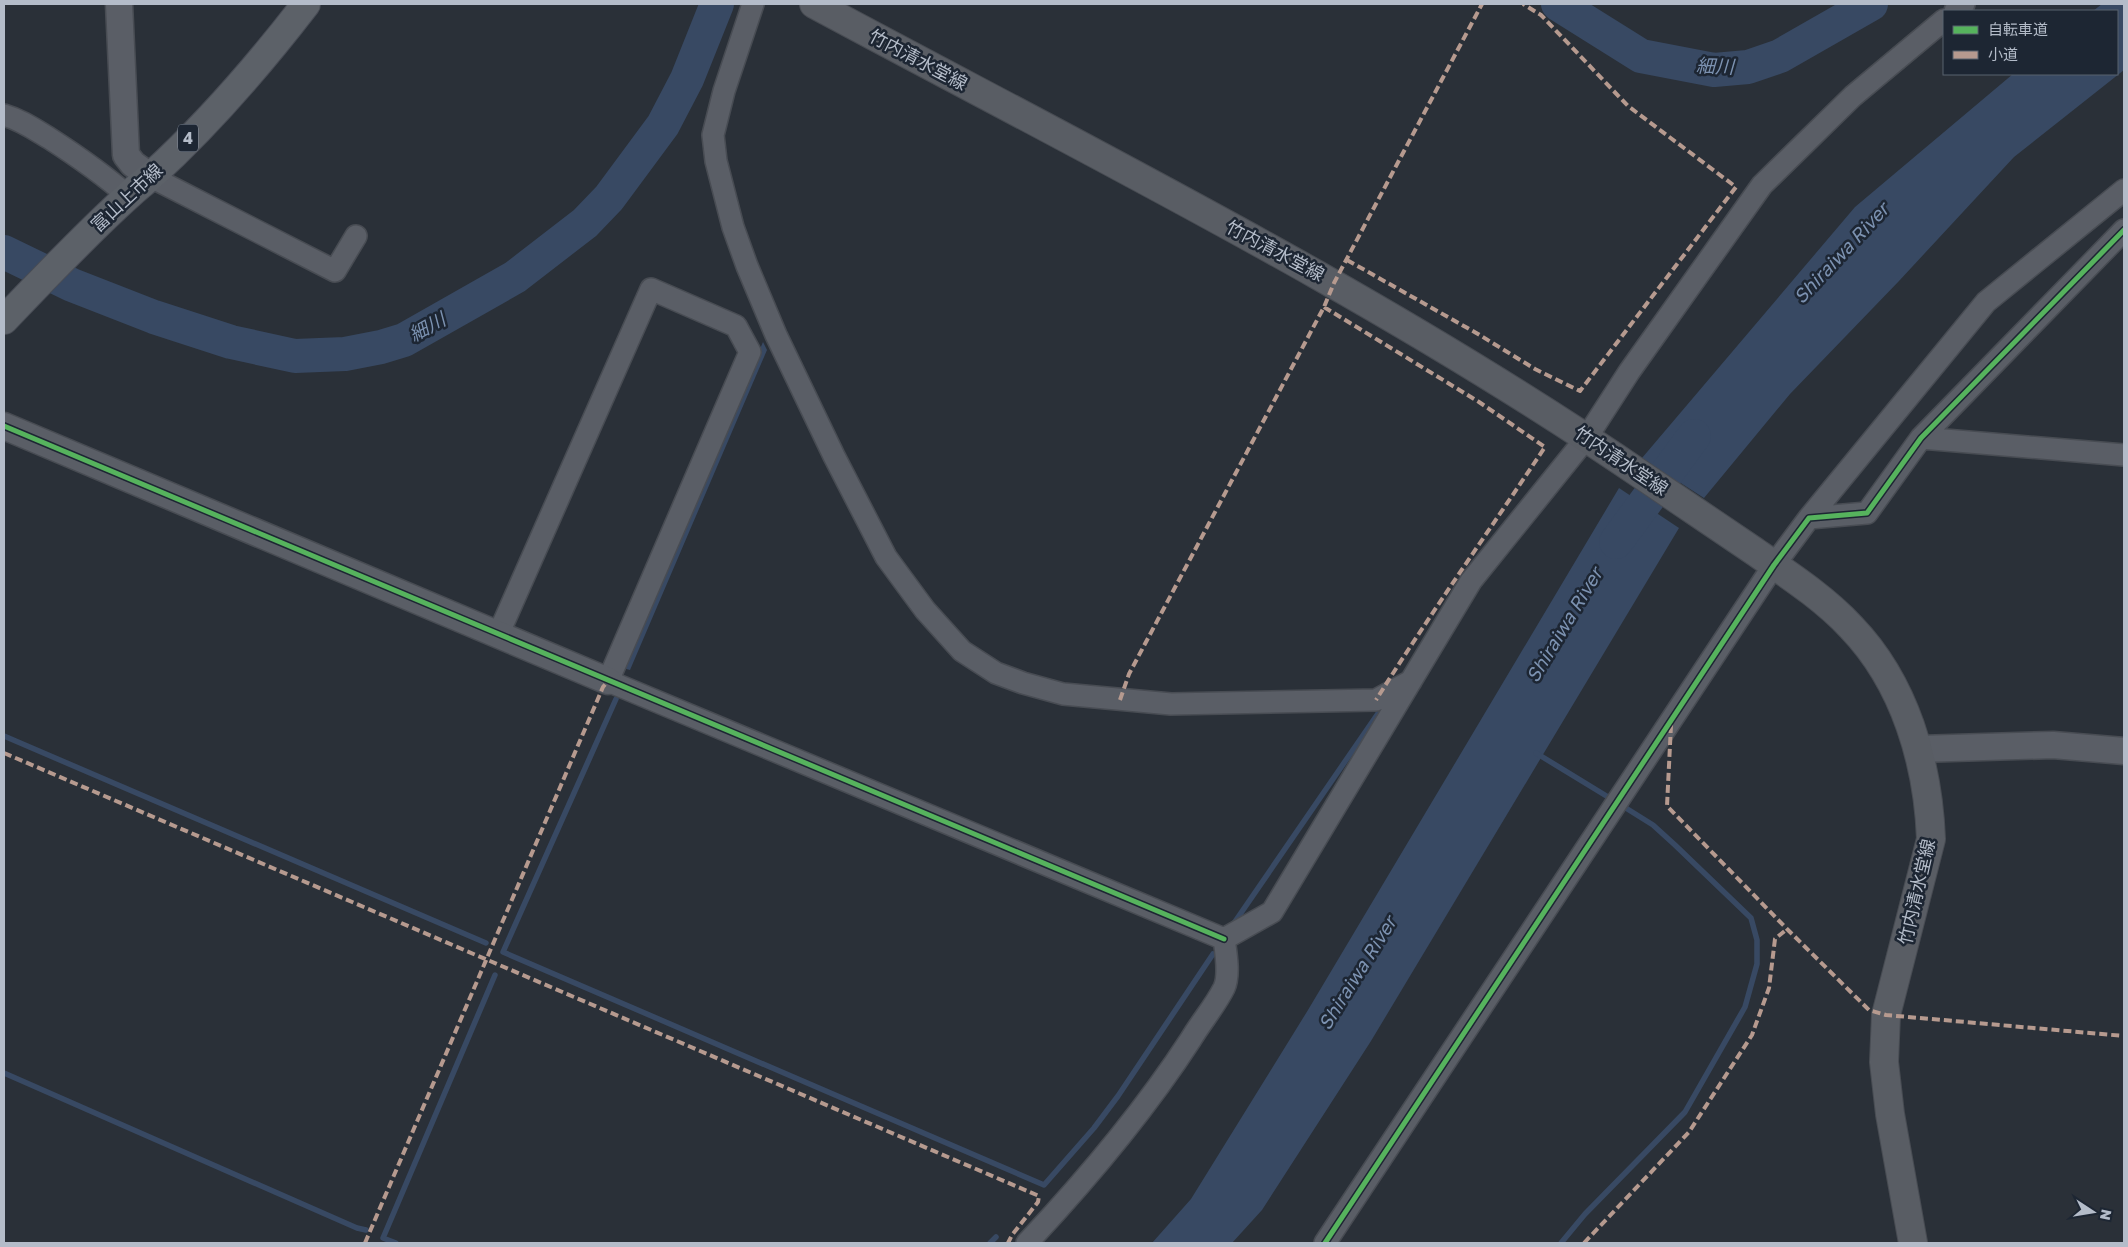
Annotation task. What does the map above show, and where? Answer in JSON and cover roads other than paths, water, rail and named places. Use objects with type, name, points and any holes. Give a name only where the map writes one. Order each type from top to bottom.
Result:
[{"type":"main road","name":"富山上市線","points":[[12,306],[151,176],[245,78],[306,4]]},
{"type":"main road","name":"竹内清水堂線","points":[[814,4],[1334,283],[1587,438],[1774,565],[1821,600],[1852,628],[1888,676],[1919,749],[1930,812],[1931,839],[1886,1016],[1884,1062],[1890,1114],[1913,1243]]},
{"type":"street","points":[[119,4],[126,154],[133,164],[151,176],[335,271],[356,236]]},
{"type":"street","points":[[753,4],[724,91],[713,135],[716,161],[733,227],[776,336],[834,456],[886,557],[925,610],[962,651],[996,673],[1063,694],[1170,704],[1376,700],[1411,681]]},
{"type":"street","points":[[1224,939],[1272,912],[1472,581],[1587,438],[1629,372],[1762,186],[1853,96],[1943,21]]},
{"type":"street","points":[[4,115],[17,119],[81,159],[128,196]]},
{"type":"street","points":[[1326,1243],[1774,565],[1809,518],[1986,302],[2124,190]]},
{"type":"street","points":[[1809,518],[1867,513],[1921,438],[2124,230]]},
{"type":"street","points":[[498,635],[651,289],[736,326],[750,352],[608,681]]},
{"type":"street","points":[[7,430],[1224,939]]},
{"type":"street","points":[[1921,438],[2124,455]]},
{"type":"street","points":[[1919,749],[2053,745],[2124,751]]},
{"type":"street","points":[[1027,1243],[1087,1177],[1135,1118],[1180,1056],[1224,986],[1227,957],[1224,939]]},
{"type":"water","points":[[2102,4],[2124,4],[2124,70],[2118,75],[2118,10],[2094,10]]},
{"type":"water","points":[[2012,75],[2118,75],[2014,157],[1899,281],[1790,394],[1704,498],[1642,458],[1855,207]]},
{"type":"water","points":[[763,342],[767,350],[630,670],[623,668]]},
{"type":"water","points":[[1619,488],[1679,528],[1371,1041],[1262,1210],[1232,1243],[1152,1243],[1191,1199],[1308,1010]]},
{"type":"waterway","name":"細川","points":[[4,252],[72,285],[154,317],[231,342],[295,356],[345,354],[381,347],[404,340],[515,277],[585,223],[609,198],[663,125],[687,79],[717,4]]},
{"type":"waterway","name":"細川","points":[[1558,4],[1641,56],[1714,70],[1748,67],[1780,56],[1871,4]]},
{"type":"waterway","name":"Shiraiwa River","points":[[1616,542],[1694,436]]},
{"type":"waterway","points":[[616,699],[503,952],[1044,1185],[1094,1128],[1118,1096],[1213,954]]},
{"type":"waterway","points":[[1232,926],[1379,712]]},
{"type":"waterway","points":[[4,736],[486,943]]},
{"type":"waterway","points":[[1536,753],[1613,800]]},
{"type":"waterway","points":[[1561,1243],[1585,1214],[1685,1112],[1745,1007],[1757,964],[1757,940],[1751,918],[1653,825],[1621,805]]},
{"type":"waterway","points":[[396,1243],[383,1238],[495,975]]},
{"type":"waterway","points":[[4,1073],[357,1228],[366,1230]]},
{"type":"waterway","points":[[990,1243],[996,1237]]}]
